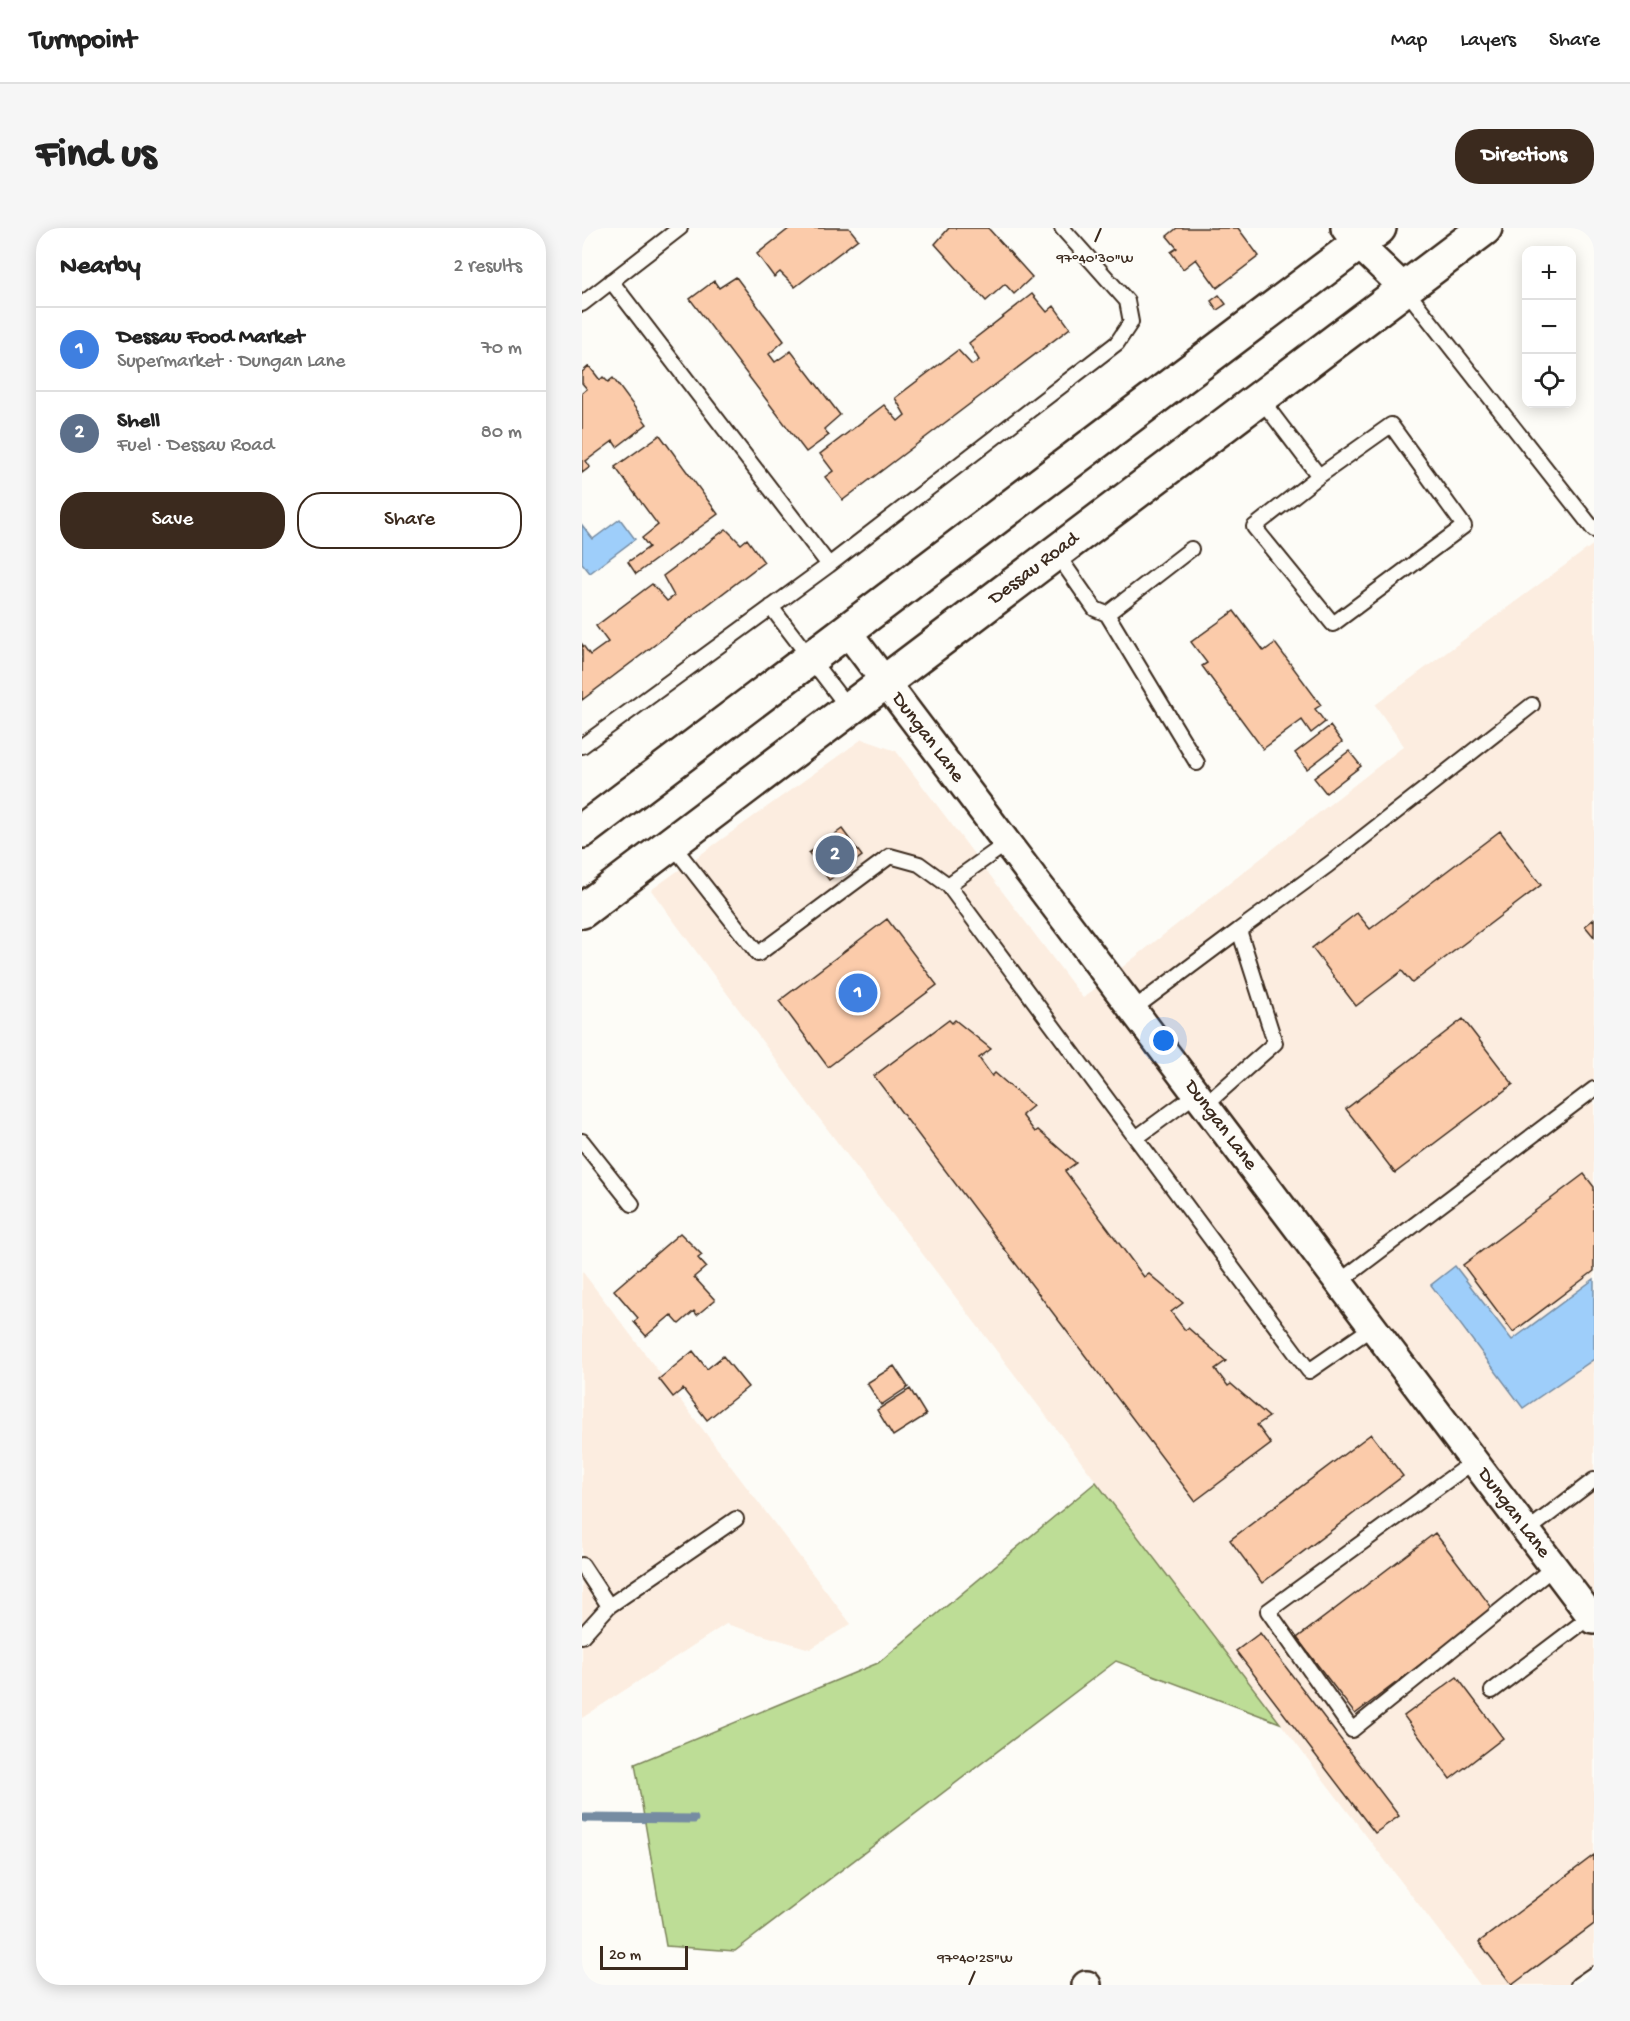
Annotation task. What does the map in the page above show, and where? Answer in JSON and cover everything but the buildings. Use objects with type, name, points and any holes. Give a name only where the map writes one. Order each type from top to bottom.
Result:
[{"type":"main road","name":"Dessau Road","points":[[582,910],[1485,228]]},
{"type":"main road","points":[[582,831],[1361,233]]},
{"type":"street","points":[[1361,233],[1405,289]]},
{"type":"street","name":"Dungan Lane","points":[[846,630],[1592,1618]]},
{"type":"lane","points":[[582,304],[680,228]]},
{"type":"lane","points":[[582,746],[829,565],[1117,343],[1131,322],[1127,301],[1062,228]]},
{"type":"lane","points":[[611,281],[829,565]]},
{"type":"lane","points":[[1405,289],[1591,520]]},
{"type":"lane","points":[[1260,398],[1319,476]]},
{"type":"lane","points":[[1391,425],[1464,526],[1333,624],[1254,527],[1319,476],[1391,425]]},
{"type":"lane","points":[[1107,614],[1191,549]]},
{"type":"lane","points":[[1056,553],[1095,609],[1107,614],[1197,763]]},
{"type":"lane","points":[[771,607],[849,709]]},
{"type":"lane","points":[[1132,1010],[1328,865],[1532,705]]},
{"type":"lane","points":[[671,843],[758,954],[890,856],[919,864],[948,885],[1309,1371],[1372,1327]]},
{"type":"lane","points":[[948,885],[1007,843]]},
{"type":"lane","points":[[1136,1138],[1201,1100],[1275,1043],[1239,930]]},
{"type":"lane","points":[[1339,1282],[1594,1089]]},
{"type":"lane","points":[[582,1141],[632,1204]]},
{"type":"lane","points":[[1474,1461],[1268,1611],[1353,1730],[1554,1567]]},
{"type":"lane","points":[[1527,1531],[1594,1480]]},
{"type":"lane","points":[[582,1636],[609,1606],[736,1519]]},
{"type":"lane","points":[[582,1565],[609,1606]]},
{"type":"lane","points":[[1492,1691],[1592,1618]]},
{"type":"lane","points":[[1578,1985],[1594,1974]]},
{"type":"shaded area","points":[[1594,544],[1594,1985],[1480,1985],[809,1105],[651,890],[862,739],[896,751],[1083,998],[1404,746],[1375,705]]},
{"type":"shaded area","points":[[582,1271],[851,1624],[810,1649],[726,1624],[582,1718]]},
{"type":"green space","points":[[1096,1482],[1280,1723],[1116,1661],[735,1951],[666,1946],[635,1764],[878,1663]]},
{"type":"water","points":[[620,519],[635,539],[590,573],[582,563],[582,525],[593,539]]},
{"type":"water","points":[[1455,1266],[1512,1340],[1594,1279],[1594,1359],[1523,1408],[1431,1285]]},
{"type":"waterway","points":[[585,1818],[694,1819]]},
{"type":"place","name":"Shell","points":[[835,855]]},
{"type":"place","name":"Dessau Food Market","points":[[858,993]]}]
